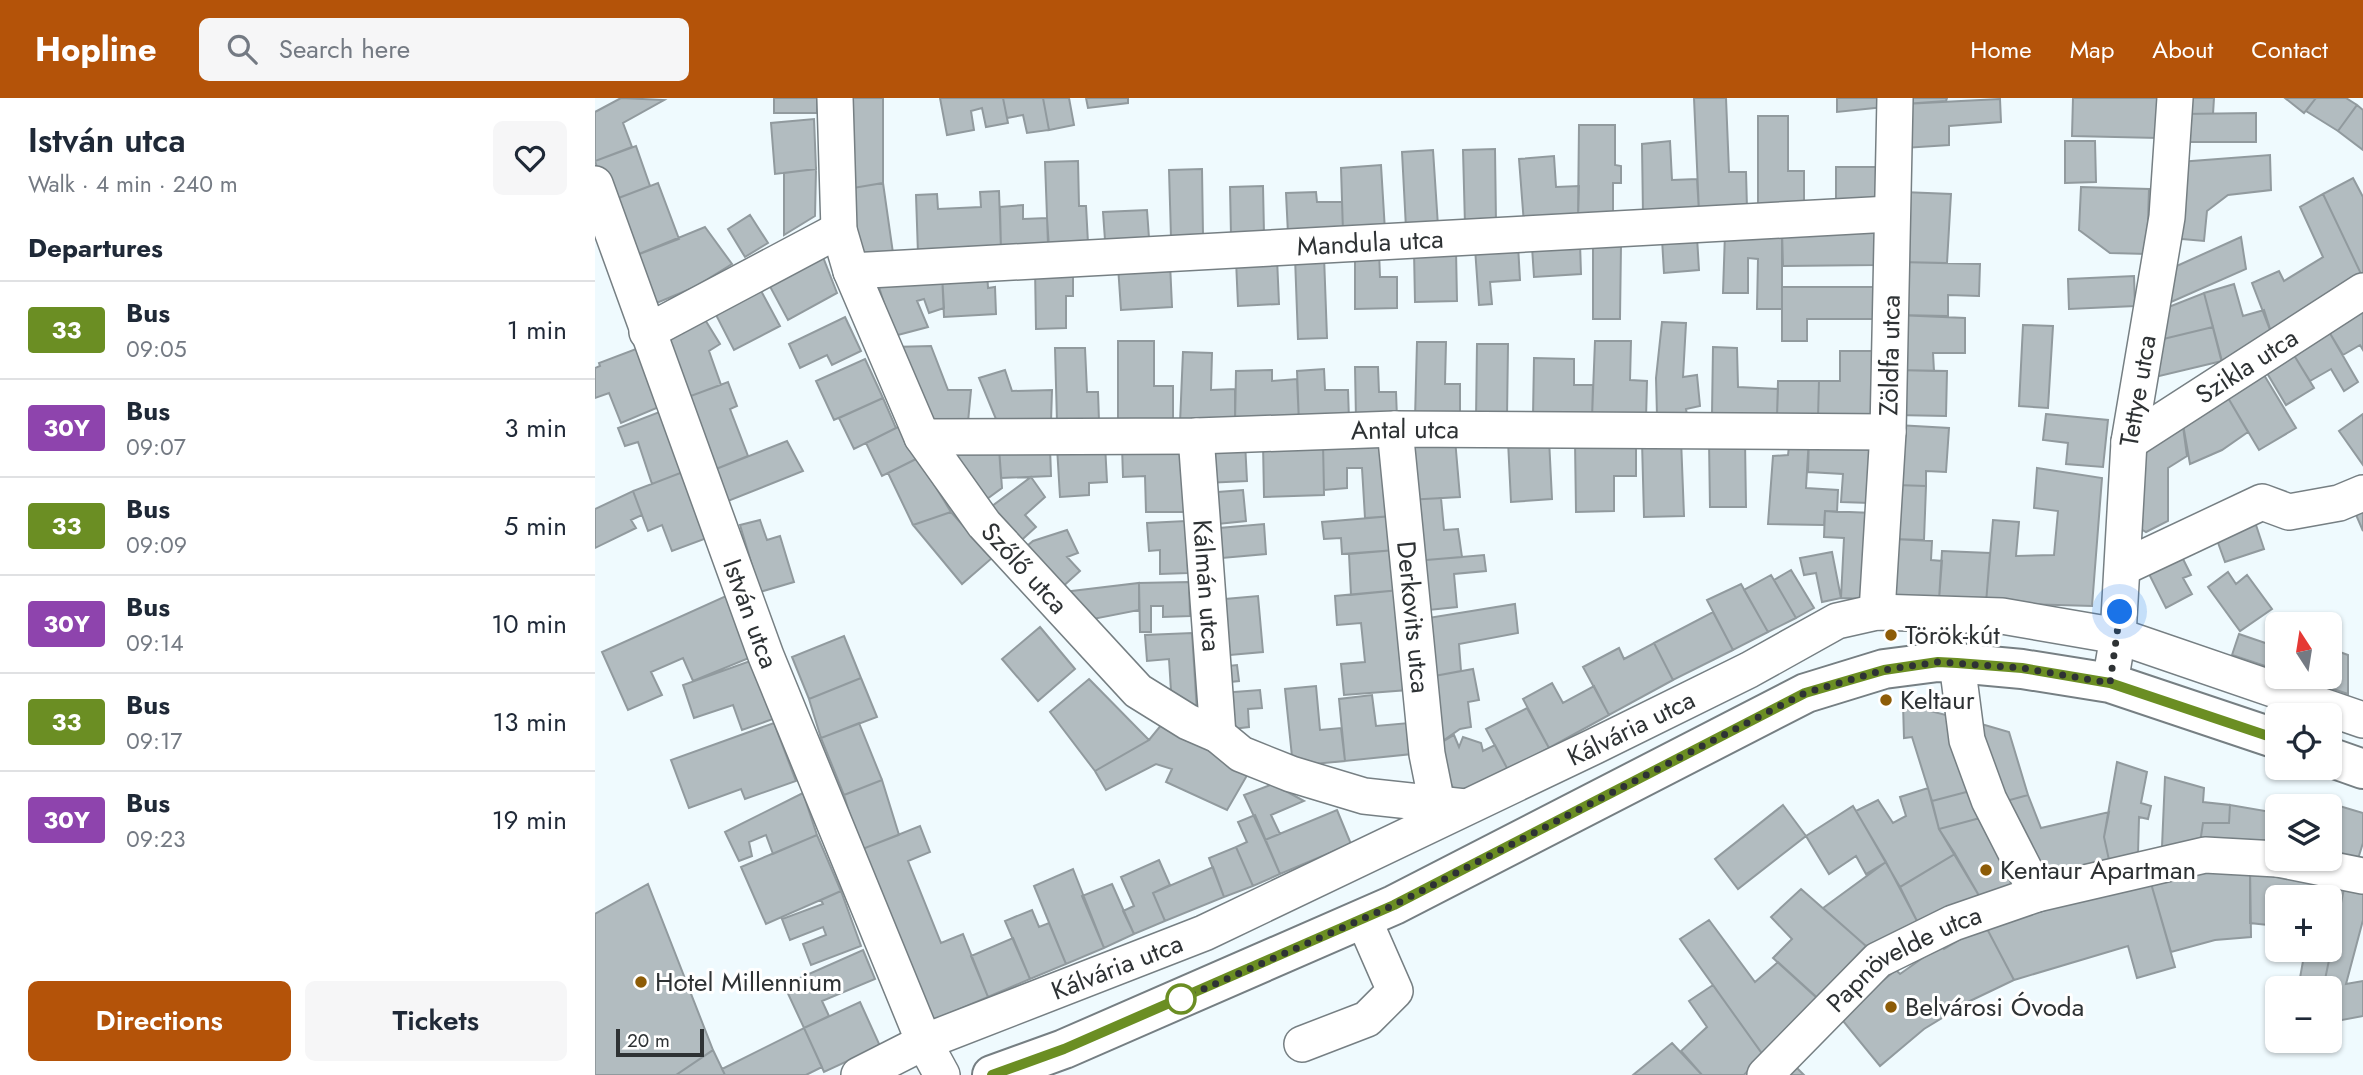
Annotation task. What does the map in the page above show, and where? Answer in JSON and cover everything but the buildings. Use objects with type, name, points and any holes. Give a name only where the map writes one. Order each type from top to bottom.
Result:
[{"type":"street","name":"Szőlő utca","points":[[835,98],[839,230],[851,271],[922,437],[984,524],[1138,691],[1188,722],[1218,735],[1241,754],[1291,774],[1364,796],[1451,806]]},
{"type":"street","name":"Zöldfa utca","points":[[1877,612],[1888,432],[1890,214],[1895,98]]},
{"type":"street","name":"Tettye utca","points":[[2110,683],[2118,636],[2129,442],[2167,217],[2175,98]]},
{"type":"street","name":"István utca","points":[[595,184],[646,332],[766,656],[924,1042],[942,1075]]},
{"type":"street","name":"Mandula utca","points":[[851,271],[1890,214]]},
{"type":"street","points":[[646,332],[839,230]]},
{"type":"street","name":"Szikla utca","points":[[2129,442],[2363,291]]},
{"type":"street","name":"Antal utca","points":[[922,437],[1196,436],[1395,429],[1888,432]]},
{"type":"street","name":"Derkovits utca","points":[[1395,429],[1427,754],[1451,806]]},
{"type":"street","name":"Kálmán utca","points":[[1196,436],[1218,735]]},
{"type":"street","points":[[2123,566],[2262,502],[2289,512],[2339,503],[2363,493]]},
{"type":"street","name":"Kálvária utca","points":[[859,1075],[924,1042],[1205,933],[1451,806],[1749,670],[1837,621],[1877,612],[2002,616],[2118,636],[2363,720]]},
{"type":"street","name":"Kálvária utca","points":[[992,1075],[1064,1049],[1363,918],[1805,693],[1884,670],[1938,662],[1957,663],[2022,668],[2110,683],[2265,736]]},
{"type":"street","points":[[1957,663],[1967,740],[1989,800],[2037,894]]},
{"type":"street","points":[[2342,762],[2363,769]]},
{"type":"street","name":"Papnövelde utca","points":[[1765,1075],[1878,960],[1963,919],[2037,894],[2205,855],[2265,858]]},
{"type":"street","name":"Papnövelde utca","points":[[2338,871],[2363,876]]},
{"type":"street","points":[[1302,1044],[1367,1019],[1395,991],[1363,918]]},
{"type":"bus line","name":"33","points":[[992,1075],[1064,1049],[1394,905],[1805,693],[1884,670],[1915,664],[1957,663],[2022,668],[2110,683],[2265,735]]},
{"type":"place","name":"Török-kút","points":[[1891,635]]},
{"type":"place","name":"Keltaur","points":[[1886,700]]},
{"type":"place","name":"Kentaur Apartman","points":[[1986,870]]},
{"type":"place","name":"Hotel Millennium","points":[[641,982]]},
{"type":"place","name":"Belvárosi Óvoda","points":[[1891,1007]]},
{"type":"route","points":[[1181,999],[1394,905],[1805,693],[1884,670],[1938,662],[2022,668],[2110,683],[2120,612]]}]
